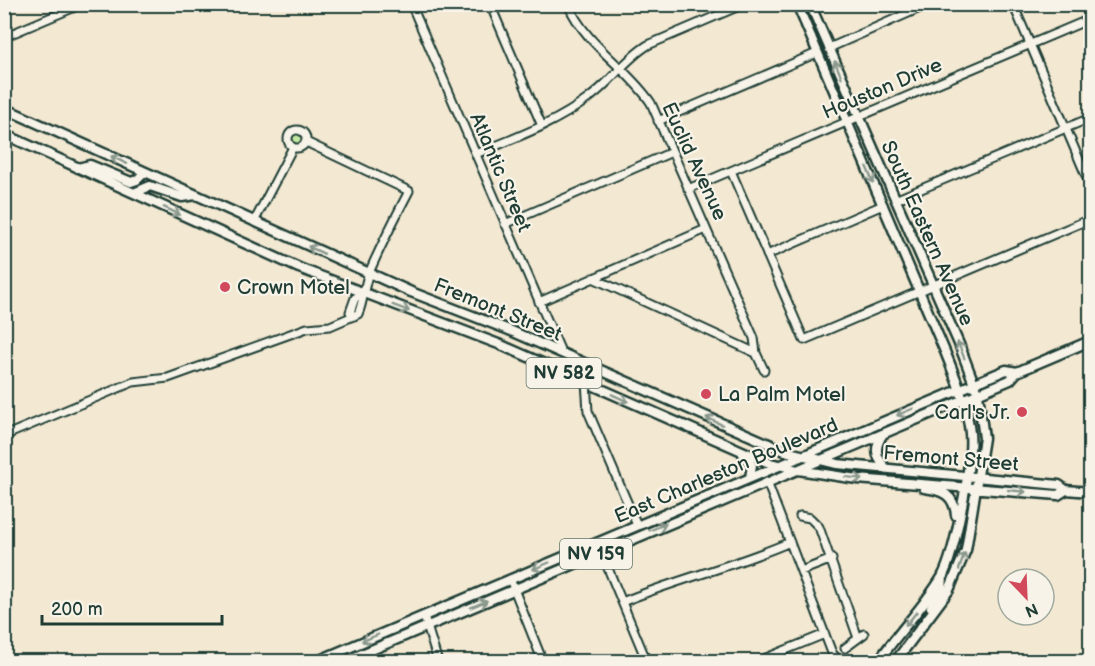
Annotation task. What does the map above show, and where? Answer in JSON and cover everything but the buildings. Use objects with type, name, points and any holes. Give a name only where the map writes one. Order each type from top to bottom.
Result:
[{"type":"main road","name":"South Eastern Avenue","points":[[797,4],[920,291],[963,400],[970,438],[957,527],[950,558],[943,575],[942,590],[914,637]]},
{"type":"main road","name":"South Eastern Avenue","points":[[810,4],[978,394],[984,438],[978,482],[960,567],[949,590],[914,637]]},
{"type":"main road","name":"Fremont Street","points":[[6,110],[369,274],[561,352],[734,431],[801,456],[978,482],[1059,485],[1066,490],[1090,492]]},
{"type":"main road","name":"Fremont Street","points":[[4,134],[362,294],[501,345],[741,452],[798,470],[857,479],[910,483],[965,480]]},
{"type":"main road","points":[[78,168],[90,165],[131,182],[137,180],[145,172]]},
{"type":"main road","points":[[134,193],[150,186],[182,197],[196,195]]},
{"type":"main road","name":"East Charleston Boulevard","points":[[343,662],[978,394],[1010,380],[1017,372],[1090,341]]},
{"type":"main road","name":"East Charleston Boulevard","points":[[317,661],[959,389],[1006,370],[1017,372]]},
{"type":"main road","points":[[884,434],[876,447],[878,458],[886,468]]},
{"type":"main road","points":[[741,452],[752,465],[750,478]]},
{"type":"main road","points":[[910,483],[918,488],[941,490],[949,496],[956,508],[957,527]]},
{"type":"main road","points":[[878,662],[943,575]]},
{"type":"main road","points":[[895,662],[914,637]]},
{"type":"street","points":[[4,37],[64,8],[82,4]]},
{"type":"street","name":"Atlantic Street","points":[[411,4],[561,352]]},
{"type":"street","points":[[490,4],[542,126]]},
{"type":"street","points":[[476,154],[542,126],[591,97],[621,67],[648,45],[725,8],[744,4]]},
{"type":"street","points":[[829,48],[929,4]]},
{"type":"street","points":[[1013,4],[1090,185]]},
{"type":"street","name":"Euclid Avenue","points":[[570,5],[585,33],[638,83],[658,121],[754,338],[756,353],[764,370]]},
{"type":"street","name":"Houston Drive","points":[[688,189],[1090,19]]},
{"type":"street","points":[[658,121],[817,52]]},
{"type":"street","points":[[895,200],[1090,118]]},
{"type":"street","points":[[293,130],[304,132],[306,142],[299,148],[293,147],[289,142],[289,135],[293,130]]},
{"type":"street","points":[[4,436],[133,382],[168,378],[307,328],[330,326],[358,314],[364,302],[362,294],[369,274],[409,191],[306,142]]},
{"type":"street","points":[[254,222],[293,147]]},
{"type":"street","points":[[506,224],[672,152]]},
{"type":"street","points":[[730,171],[804,340],[1090,219]]},
{"type":"street","points":[[767,255],[882,205]]},
{"type":"street","points":[[539,302],[706,229]]},
{"type":"street","points":[[593,278],[756,353]]},
{"type":"street","points":[[586,382],[588,411],[637,525]]},
{"type":"street","points":[[767,482],[832,652],[840,662]]},
{"type":"street","points":[[800,516],[815,522],[832,559],[861,636],[845,648]]},
{"type":"street","points":[[597,542],[647,662]]},
{"type":"street","points":[[622,602],[706,570],[729,567],[790,542]]},
{"type":"street","points":[[801,571],[832,559]]},
{"type":"street","points":[[510,579],[543,662]]},
{"type":"street","points":[[423,616],[438,662]]},
{"type":"street","points":[[756,662],[825,634]]},
{"type":"street","points":[[832,652],[832,662]]},
{"type":"green space","points":[[297,128],[303,130],[305,136],[303,142],[297,144],[291,142],[289,136],[291,130]]},
{"type":"place","name":"Crown Motel","points":[[225,287]]},
{"type":"place","name":"La Palm Motel","points":[[706,394]]},
{"type":"place","name":"Carl's Jr.","points":[[1022,412]]}]
